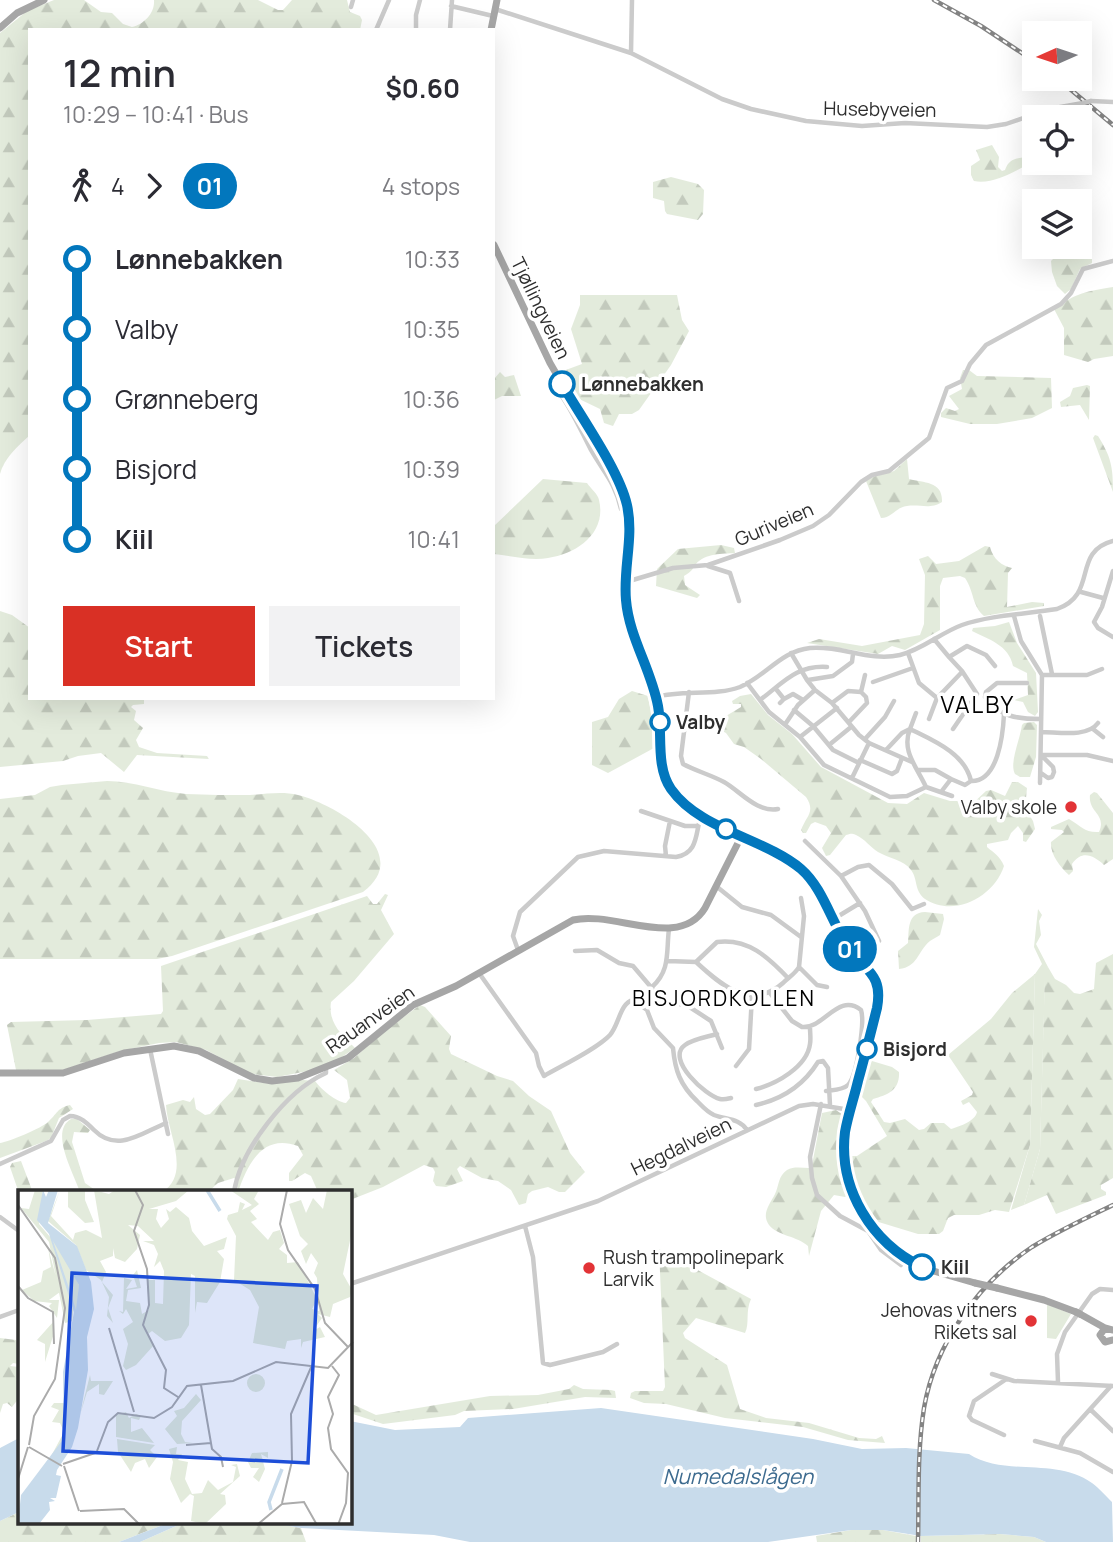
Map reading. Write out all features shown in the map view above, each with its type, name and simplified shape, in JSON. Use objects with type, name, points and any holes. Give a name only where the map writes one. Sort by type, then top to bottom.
[{"type":"main road","points":[[0,28],[17,13],[44,0]]},
{"type":"main road","points":[[491,28],[497,0]]},
{"type":"main road","name":"Tjøllingveien","points":[[495,255],[562,384],[616,477],[628,508],[626,602],[630,622],[656,697],[665,777],[676,795],[702,815],[801,869],[813,882],[850,949],[873,974],[879,990],[875,1017],[850,1110],[845,1140],[846,1165],[854,1196],[870,1226],[889,1246],[912,1262],[939,1273],[1044,1300],[1078,1313],[1109,1330]]},
{"type":"main road","points":[[669,929],[684,927],[697,920],[741,837]]},
{"type":"main road","name":"Rauanveien","points":[[0,1073],[63,1073],[112,1056],[174,1046],[194,1049],[245,1075],[267,1081],[290,1080],[326,1068],[352,1055],[413,1005],[450,990],[563,924],[583,917],[669,929]]},
{"type":"main road","points":[[1109,1330],[1103,1341],[1112,1343]]},
{"type":"street","points":[[351,7],[353,0]]},
{"type":"street","points":[[377,28],[389,0]]},
{"type":"street","points":[[416,28],[420,0]]},
{"type":"street","points":[[631,53],[632,0]]},
{"type":"street","points":[[450,28],[452,3]]},
{"type":"street","name":"Husebyveien","points":[[452,3],[631,53],[722,99],[770,113],[827,124],[862,126],[905,122],[987,127],[1006,124],[1049,109],[1091,101],[1113,102]]},
{"type":"street","name":"Guriveien","points":[[626,582],[668,570],[708,565],[813,526],[829,515],[860,482],[894,468],[929,438],[947,388],[961,381],[983,348],[1061,304],[1068,297],[1083,269],[1113,261]]},
{"type":"street","points":[[656,697],[730,690],[747,684],[791,653],[817,648],[879,658],[908,653],[970,623],[1057,609],[1069,604],[1081,592],[1092,553],[1101,545],[1113,541]]},
{"type":"street","points":[[708,565],[730,573],[739,601]]},
{"type":"street","points":[[1113,571],[1111,584],[1094,622],[1098,628],[1113,637]]},
{"type":"street","points":[[1081,592],[1104,598]]},
{"type":"street","points":[[1014,616],[1021,641],[1042,676],[1040,783]]},
{"type":"street","points":[[1040,616],[1052,674]]},
{"type":"street","points":[[934,639],[962,671],[976,694],[953,729]]},
{"type":"street","points":[[949,657],[967,646],[986,655],[995,666]]},
{"type":"street","points":[[791,653],[799,670],[815,690],[832,703],[867,741],[913,762]]},
{"type":"street","points":[[908,653],[919,683],[937,698]]},
{"type":"street","points":[[807,680],[833,676],[852,662],[853,654]]},
{"type":"street","points":[[760,700],[799,670],[827,667]]},
{"type":"street","points":[[873,682],[913,668]]},
{"type":"street","points":[[1042,676],[1052,674],[1089,678],[1102,669]]},
{"type":"street","points":[[929,719],[937,698],[962,671]]},
{"type":"street","points":[[861,692],[865,675]]},
{"type":"street","points":[[1027,683],[997,683],[984,695],[987,701],[1004,714],[1022,719],[1041,719]]},
{"type":"street","points":[[747,684],[769,712],[800,737],[824,765],[881,794],[895,798],[907,796],[926,786]]},
{"type":"street","points":[[776,689],[782,701],[793,694],[803,700]]},
{"type":"street","points":[[785,723],[803,700],[815,690]]},
{"type":"street","points":[[829,746],[867,703],[861,692],[848,691],[832,703]]},
{"type":"street","points":[[689,692],[681,756],[683,764],[723,782],[748,800],[769,809],[778,809]]},
{"type":"street","points":[[852,778],[867,741],[894,701]]},
{"type":"street","points":[[800,737],[836,708]]},
{"type":"street","points":[[794,710],[813,726],[829,746],[860,762],[892,774],[897,771],[902,758]]},
{"type":"street","points":[[916,713],[906,746],[926,786],[952,796]]},
{"type":"street","points":[[971,780],[979,781],[990,769],[1002,743],[1004,714]]},
{"type":"street","points":[[1041,732],[1083,732],[1093,729],[1098,723]]},
{"type":"street","points":[[910,729],[937,742],[954,755],[971,780]]},
{"type":"street","points":[[886,750],[902,733],[910,729]]},
{"type":"street","points":[[1093,729],[1102,737]]},
{"type":"street","points":[[1041,755],[1087,755],[1113,761]]},
{"type":"street","points":[[1040,771],[1046,778],[1054,774],[1053,767],[1041,755]]},
{"type":"street","points":[[918,770],[935,771],[962,785],[967,785],[971,780]]},
{"type":"street","points":[[941,792],[951,779]]},
{"type":"street","points":[[641,811],[690,827],[698,826]]},
{"type":"street","points":[[519,950],[513,936],[520,912],[578,858],[604,851],[680,856],[688,853],[697,838],[702,815]]},
{"type":"street","points":[[666,856],[665,846],[670,821]]},
{"type":"street","points":[[805,841],[841,876],[860,903],[879,941]]},
{"type":"street","points":[[841,876],[853,869],[869,865],[892,884],[912,909],[924,904]]},
{"type":"street","points":[[716,886],[742,907],[771,915],[802,937]]},
{"type":"street","points":[[668,961],[696,962],[712,977],[743,995],[770,993],[799,967],[804,916],[801,898]]},
{"type":"street","points":[[832,920],[860,903]]},
{"type":"street","points":[[652,987],[659,981],[668,961],[669,929]]},
{"type":"street","points":[[696,962],[717,942],[746,944],[757,949],[788,978]]},
{"type":"street","points":[[575,951],[597,950],[620,963],[633,966],[662,1000],[688,1006],[707,1018],[713,1024],[722,1048]]},
{"type":"street","points":[[799,967],[817,985],[827,987]]},
{"type":"street","points":[[479,973],[536,1053],[538,1066],[544,1076],[607,1038],[627,1002],[633,1000],[647,1010],[654,1028],[673,1048],[678,1078],[690,1094],[711,1114],[741,1122],[747,1130]]},
{"type":"street","points":[[770,993],[795,1024],[810,1027],[840,1006],[856,1006],[862,1013],[863,1031],[851,1079],[847,1086],[828,1090]]},
{"type":"street","points":[[736,1066],[749,1049],[752,996]]},
{"type":"street","points":[[756,1089],[781,1080],[805,1056],[810,1045],[810,1027]]},
{"type":"street","points":[[717,1034],[683,1046],[680,1059],[692,1080],[716,1098],[731,1098]]},
{"type":"street","points":[[150,1048],[168,1134]]},
{"type":"street","points":[[756,1105],[774,1101],[792,1091],[820,1061],[827,1065],[830,1105]]},
{"type":"street","points":[[235,1190],[240,1170],[278,1110],[313,1079],[326,1073],[326,1068]]},
{"type":"street","points":[[821,1104],[810,1157],[817,1195],[840,1216],[868,1231],[881,1250],[901,1265]]},
{"type":"street","name":"Hegdalveien","points":[[352,1283],[604,1199],[799,1106],[821,1104],[850,1110]]},
{"type":"street","points":[[0,1164],[51,1141],[63,1120],[70,1116],[80,1118],[105,1140],[114,1143],[166,1123]]},
{"type":"street","points":[[0,1217],[18,1230]]},
{"type":"street","points":[[525,1226],[533,1257],[543,1363],[550,1365],[603,1352],[617,1344]]},
{"type":"street","points":[[1058,1382],[1057,1354],[1065,1332],[1092,1293],[1100,1289],[1113,1290]]},
{"type":"street","points":[[0,1317],[18,1310]]},
{"type":"street","points":[[992,1374],[1005,1380],[1112,1386]]},
{"type":"street","points":[[1004,1435],[969,1416],[974,1401],[1005,1380]]},
{"type":"street","points":[[1060,1447],[1064,1438],[1112,1386]]},
{"type":"street","points":[[1091,1410],[1113,1432]]},
{"type":"street","points":[[1035,1441],[1091,1458],[1113,1472]]},
{"type":"green space","points":[[54,0],[84,0],[101,12],[112,13],[123,24],[132,27],[148,17],[154,0],[258,0],[283,10],[292,0],[347,0],[350,12],[360,16],[362,20],[360,28],[28,28],[28,437],[8,458],[0,474],[0,33],[27,11]]},
{"type":"green space","points":[[992,145],[999,157],[998,167],[1002,171],[1009,162],[1022,158],[1022,167],[997,179],[974,181],[971,166],[980,160],[976,150]]},
{"type":"green space","points":[[671,177],[698,184],[704,190],[703,214],[698,220],[667,214],[664,201],[653,198],[653,182]]},
{"type":"green space","points":[[1092,259],[1092,263],[1080,269],[1071,289],[1065,294],[1057,286],[1051,261]]},
{"type":"green space","points":[[1113,287],[1113,356],[1088,362],[1064,355],[1064,328],[1054,309],[1082,293]]},
{"type":"green space","points":[[580,295],[677,295],[682,320],[689,331],[671,365],[639,410],[632,414],[619,414],[613,426],[604,423],[600,409],[575,397],[562,375],[563,371],[582,364],[571,329],[580,305]]},
{"type":"green space","points":[[963,370],[969,370],[977,376],[1051,378],[1052,408],[1032,418],[997,424],[970,424],[941,417],[946,408],[955,411],[959,409],[949,396],[962,389],[960,378]]},
{"type":"green space","points":[[500,372],[505,377],[514,375],[521,396],[502,396],[495,400],[495,378]]},
{"type":"green space","points":[[1090,386],[1089,420],[1080,405],[1061,407],[1060,402],[1070,396],[1073,388]]},
{"type":"green space","points":[[1095,435],[1102,443],[1110,462],[1113,492],[1093,438]]},
{"type":"green space","points":[[907,459],[909,479],[936,487],[942,502],[929,506],[903,507],[881,518],[866,481],[894,471]]},
{"type":"green space","points":[[543,479],[587,483],[599,500],[600,512],[594,532],[579,547],[559,556],[535,559],[495,554],[495,525]]},
{"type":"green space","points":[[721,545],[734,548],[735,553],[704,558],[684,576],[685,585],[700,595],[697,598],[656,586],[657,569],[678,549]]},
{"type":"green space","points":[[985,546],[990,547],[998,561],[1012,568],[1008,573],[1007,607],[1032,602],[1044,603],[1044,606],[984,616],[977,608],[965,578],[943,578],[940,586],[940,630],[905,650],[892,646],[878,654],[807,643],[819,639],[862,646],[920,635],[924,624],[925,575],[919,559],[928,556],[936,564],[959,561]]},
{"type":"green space","points":[[0,611],[12,615],[28,627],[28,700],[144,700],[144,704],[131,707],[136,711],[134,720],[143,728],[136,740],[139,747],[157,753],[207,756],[209,759],[137,755],[124,772],[101,753],[63,761],[0,767]]},
{"type":"green space","points":[[1009,622],[1017,643],[1036,673],[1038,712],[1035,716],[1028,712],[1023,702],[1014,700],[1028,695],[1027,673],[1013,666],[1002,648],[972,631],[973,628]]},
{"type":"green space","points":[[632,691],[648,696],[654,748],[608,773],[592,765],[592,722],[608,717],[619,699]]},
{"type":"green space","points":[[751,694],[768,715],[792,734],[821,767],[888,803],[907,804],[924,793],[958,801],[968,808],[986,791],[991,790],[1005,796],[1012,782],[1018,782],[1027,788],[1025,808],[1035,829],[1026,842],[1023,841],[1023,833],[1018,826],[1008,840],[987,844],[1004,866],[992,887],[972,901],[960,905],[936,904],[925,899],[908,867],[878,852],[856,835],[846,835],[830,855],[826,856],[822,848],[831,833],[826,826],[815,822],[806,833],[801,830],[810,810],[806,797],[761,759],[744,747],[734,744],[726,733],[711,725],[741,707],[741,704],[733,704],[732,701]]},
{"type":"green space","points":[[1034,722],[1037,725],[1036,757],[1030,777],[1020,777],[1013,769],[1024,723]]},
{"type":"green space","points":[[107,781],[186,794],[286,793],[314,800],[349,819],[364,832],[375,846],[380,861],[377,877],[363,892],[172,956],[157,959],[0,959],[0,799],[35,795],[50,787]]},
{"type":"green space","points":[[1094,792],[1113,813],[1113,859],[1104,865],[1092,857],[1080,857],[1072,864],[1073,871],[1069,875],[1056,860],[1051,847],[1051,842],[1064,832],[1051,827],[1069,819],[1087,830],[1099,832],[1101,821],[1090,801],[1090,795]]},
{"type":"green space","points":[[385,894],[388,895],[381,910],[394,934],[354,981],[331,1002],[334,1022],[340,1033],[355,1048],[339,1059],[308,1071],[277,1077],[251,1074],[206,1050],[176,1042],[120,1051],[63,1070],[16,1070],[7,1025],[11,1022],[161,1014],[161,966],[367,896],[373,904],[377,904]]},
{"type":"green space","points":[[1038,909],[1042,915],[1039,921],[1041,935],[1036,944],[1048,967],[1045,980],[1040,1149],[1024,1205],[1011,1210],[1030,1145],[1035,974],[1042,964],[1034,947]]},
{"type":"green space","points":[[925,912],[943,914],[940,935],[926,945],[910,965],[899,969],[898,951],[908,943],[912,919]]},
{"type":"green space","points":[[1113,954],[1113,1178],[1101,1185],[1106,1195],[1056,1214],[1047,1195],[1024,1205],[1040,1149],[1045,971],[1048,967],[1055,979],[1074,993],[1080,994],[1094,989],[1096,963]]},
{"type":"green space","points":[[1035,974],[1030,1145],[1009,1212],[995,1210],[979,1215],[954,1215],[948,1218],[939,1234],[918,1234],[872,1220],[859,1198],[850,1172],[852,1156],[857,1156],[887,1136],[860,1095],[868,1064],[872,1061],[899,1072],[895,1087],[871,1102],[884,1122],[905,1119],[919,1130],[931,1123],[944,1123],[951,1129],[967,1123],[977,1112],[969,1102],[963,1105],[961,1101],[973,1092],[948,1055],[991,1019],[1012,993]]},
{"type":"green space","points":[[420,1005],[425,1007],[451,1036],[451,1054],[513,1081],[551,1111],[570,1153],[585,1172],[565,1192],[548,1187],[532,1191],[528,1194],[526,1203],[519,1205],[511,1190],[498,1181],[482,1178],[460,1166],[457,1169],[463,1181],[446,1187],[436,1186],[433,1181],[433,1168],[424,1165],[383,1187],[352,1199],[352,1190],[317,1190],[311,1176],[305,1173],[289,1181],[289,1173],[303,1155],[298,1146],[286,1143],[266,1147],[259,1153],[252,1161],[239,1190],[234,1178],[218,1183],[210,1190],[164,1190],[171,1184],[177,1164],[166,1105],[183,1100],[190,1102],[194,1097],[196,1109],[205,1115],[210,1114],[233,1090],[238,1079],[271,1084],[315,1081],[329,1095],[346,1103],[350,1098],[347,1080],[334,1070],[354,1058]]},
{"type":"green space","points":[[70,1105],[73,1109],[59,1118],[51,1138],[0,1158],[0,1143],[39,1128]]},
{"type":"green space","points":[[836,1110],[843,1115],[840,1164],[848,1195],[834,1195],[821,1211],[809,1256],[808,1246],[777,1232],[769,1225],[766,1213],[784,1172],[792,1168],[809,1168],[812,1165],[822,1113]]},
{"type":"green space","points":[[71,1119],[77,1119],[90,1130],[88,1133],[74,1132],[72,1142],[85,1183],[95,1190],[79,1190],[65,1153],[62,1133]]},
{"type":"green space","points":[[21,1161],[32,1190],[18,1190],[10,1167],[12,1163]]},
{"type":"green space","points":[[659,1249],[751,1299],[745,1333],[696,1318],[683,1333],[685,1338],[727,1365],[740,1409],[766,1418],[809,1423],[859,1438],[876,1439],[882,1436],[885,1443],[848,1440],[803,1427],[725,1418],[630,1398],[635,1391],[663,1391],[665,1387]]},
{"type":"green space","points":[[1047,1304],[1071,1314],[1056,1339],[1047,1338]]},
{"type":"green space","points":[[0,1338],[16,1340],[18,1343],[18,1364],[13,1363],[10,1366],[18,1367],[18,1399],[12,1407],[7,1403],[3,1404],[0,1413]]},
{"type":"green space","points":[[574,1385],[583,1389],[611,1390],[615,1391],[616,1398],[585,1397],[513,1409],[464,1411],[455,1415],[383,1424],[352,1414],[352,1404],[376,1415],[490,1396],[538,1395],[569,1389]]},
{"type":"green space","points":[[18,1512],[18,1524],[165,1524],[119,1542],[0,1542],[0,1521]]},
{"type":"green space","points":[[181,1524],[278,1524],[301,1528],[306,1542],[140,1542]]},
{"type":"green space","points":[[851,1530],[883,1530],[916,1536],[916,1542],[817,1542],[816,1536]]},
{"type":"green space","points":[[1000,1534],[1034,1537],[1046,1542],[921,1542],[921,1536]]},
{"type":"water","name":"Numedalslågen","points":[[601,1408],[813,1439],[862,1449],[906,1448],[969,1454],[998,1465],[1063,1471],[1092,1483],[1112,1502],[1113,1542],[1046,1542],[1034,1537],[1000,1534],[921,1536],[883,1530],[851,1530],[768,1542],[470,1542],[434,1535],[301,1528],[278,1524],[352,1524],[352,1421],[395,1430],[460,1427],[468,1418]]},
{"type":"water","points":[[18,1439],[18,1512],[0,1521],[0,1448]]},
{"type":"water","points":[[165,1524],[181,1524],[140,1542],[119,1542]]},
{"type":"railway","points":[[934,0],[1022,53]]},
{"type":"railway","points":[[1072,91],[1113,125]]},
{"type":"railway","points":[[918,1542],[919,1458],[924,1408],[938,1361],[949,1338],[977,1297],[1012,1262],[1032,1247],[1113,1205]]},
{"type":"bus line","name":"01","points":[[562,384],[616,477],[627,504],[630,539],[626,602],[630,622],[658,705],[662,765],[668,783],[676,795],[702,815],[785,858],[805,872],[850,949],[877,982],[877,1008],[845,1131],[848,1179],[870,1226],[896,1252],[922,1267]]},
{"type":"place","name":"Lønnebakken","points":[[562,384]]},
{"type":"place","name":"Valby","points":[[660,722]]},
{"type":"place","name":"Valby skole","points":[[1071,807]]},
{"type":"place","name":"Bisjord","points":[[867,1049]]},
{"type":"place","name":"Kiil","points":[[922,1267]]},
{"type":"place","name":"Rush trampolinepark Larvik","points":[[589,1268]]},
{"type":"place","name":"Jehovas vitners Rikets sal","points":[[1031,1321]]},
{"type":"district","name":"VALBY","points":[[978,705]]},
{"type":"district","name":"BISJORDKOLLEN","points":[[724,999]]}]
